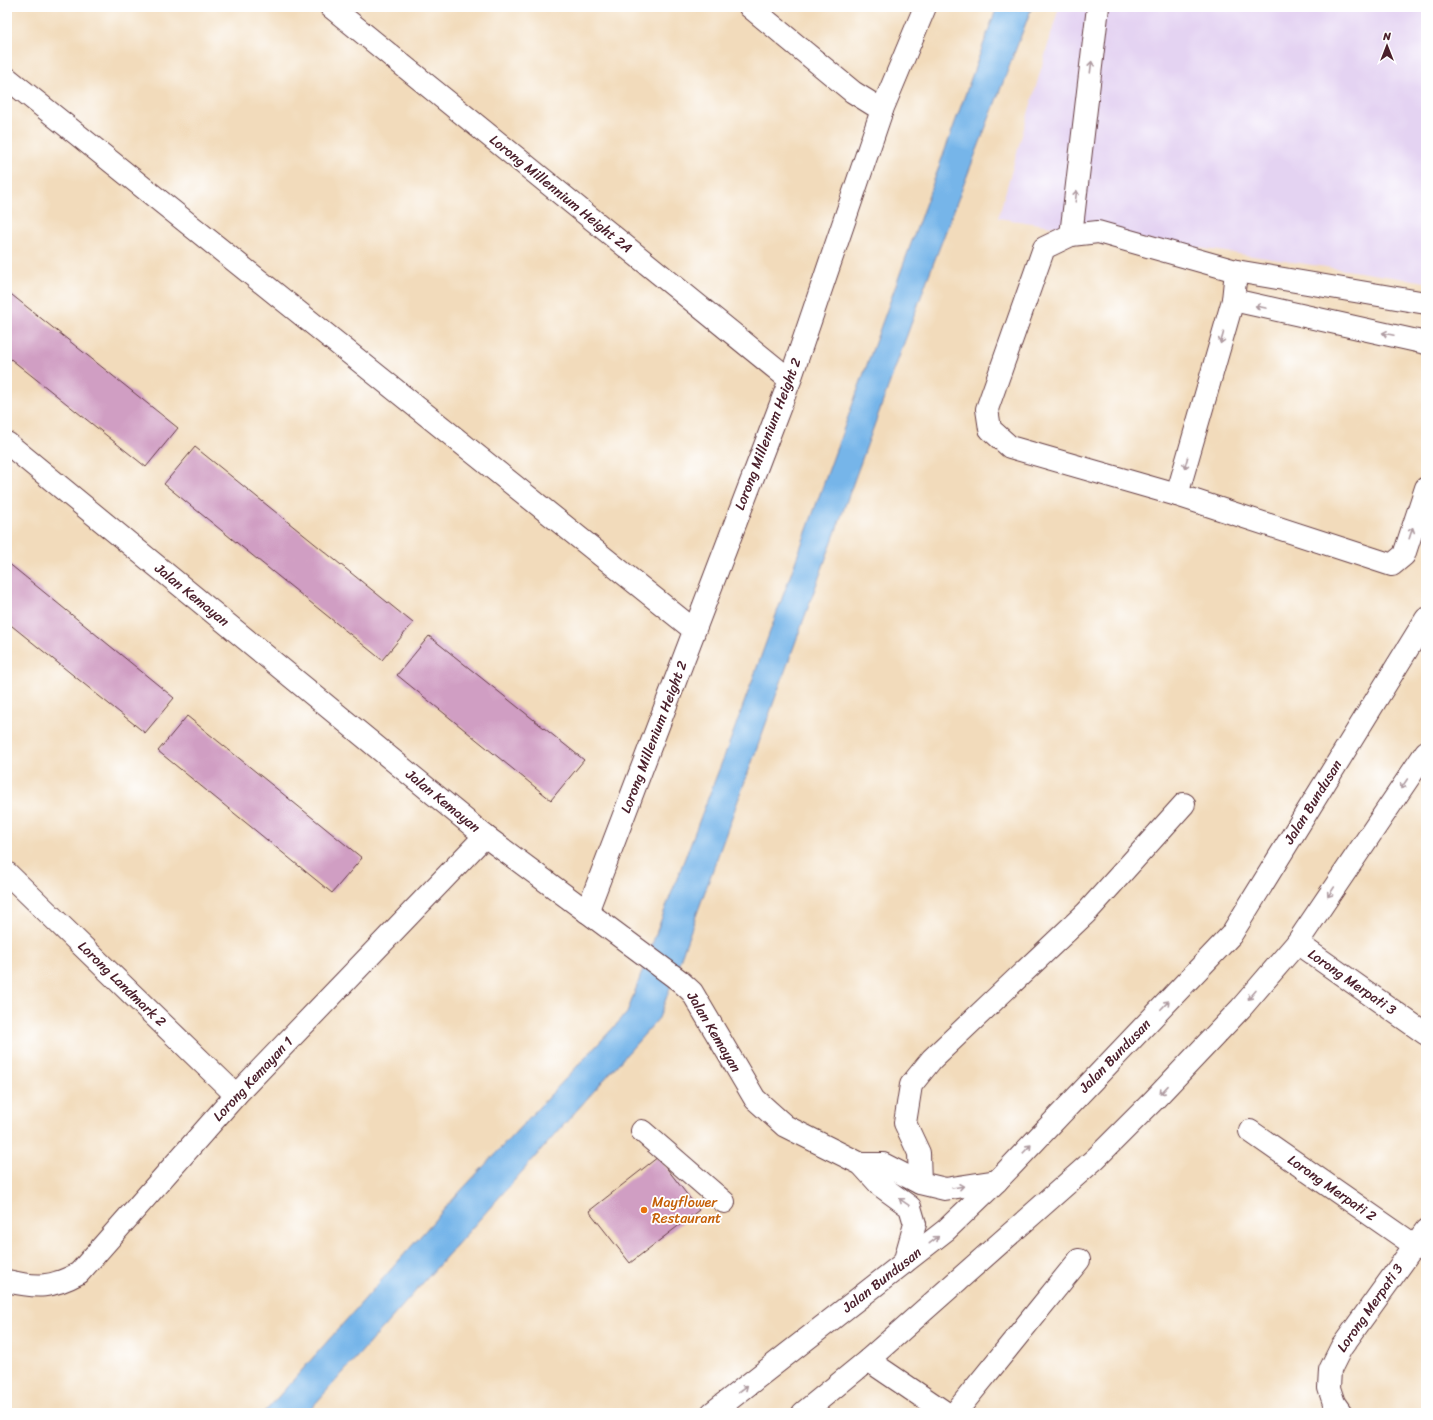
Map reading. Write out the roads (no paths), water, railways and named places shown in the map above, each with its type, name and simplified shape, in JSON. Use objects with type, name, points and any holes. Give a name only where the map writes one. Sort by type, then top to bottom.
[{"type":"street","name":"Lorong Millennium Height 2A","points":[[331,7],[790,380]]},
{"type":"street","points":[[750,7],[854,92],[882,110]]},
{"type":"street","name":"Lorong Millenium Height 2","points":[[587,912],[790,380],[882,110],[925,7]]},
{"type":"street","points":[[1071,235],[1098,7]]},
{"type":"street","points":[[7,78],[694,630]]},
{"type":"street","points":[[1426,303],[1236,271],[1098,232],[1071,235],[1044,248],[987,409],[990,429],[1010,447],[1177,495],[1392,566],[1404,554],[1426,488]]},
{"type":"street","points":[[1177,495],[1233,300],[1236,271]]},
{"type":"street","points":[[1233,300],[1426,343]]},
{"type":"street","name":"Jalan Kemayan","points":[[7,443],[485,836],[680,981],[692,992],[756,1099],[785,1126],[861,1164]]},
{"type":"street","name":"Jalan Bundusan","points":[[712,1413],[946,1230],[997,1181],[1231,935],[1426,619]]},
{"type":"street","points":[[803,1413],[868,1360],[1096,1158],[1170,1084],[1297,943],[1426,752]]},
{"type":"street","points":[[920,1183],[919,1153],[906,1123],[911,1085],[932,1058],[1086,913],[1184,804]]},
{"type":"street","name":"Lorong Kemayan 1","points":[[7,1281],[43,1286],[62,1283],[79,1272],[236,1095],[485,836]]},
{"type":"street","name":"Lorong Landmark 2","points":[[7,873],[236,1095]]},
{"type":"street","name":"Lorong Merpati 3","points":[[1297,943],[1426,1034]]},
{"type":"street","points":[[642,1131],[724,1202]]},
{"type":"street","name":"Lorong Merpati 2","points":[[1250,1131],[1420,1238]]},
{"type":"street","points":[[861,1164],[883,1164],[920,1183],[945,1189],[997,1181]]},
{"type":"street","points":[[861,1164],[881,1186],[910,1207],[915,1224],[904,1263]]},
{"type":"street","name":"Lorong Merpati 3","points":[[1341,1413],[1334,1403],[1328,1388],[1330,1370],[1341,1348],[1420,1238]]},
{"type":"street","points":[[955,1413],[1079,1260]]},
{"type":"street","points":[[868,1360],[946,1413]]},
{"type":"water","points":[[997,7],[1032,7],[927,280],[659,1018],[307,1413],[264,1413],[455,1197],[627,1013],[732,736]]},
{"type":"place","name":"Mayflower Restaurant","points":[[644,1210]]}]
